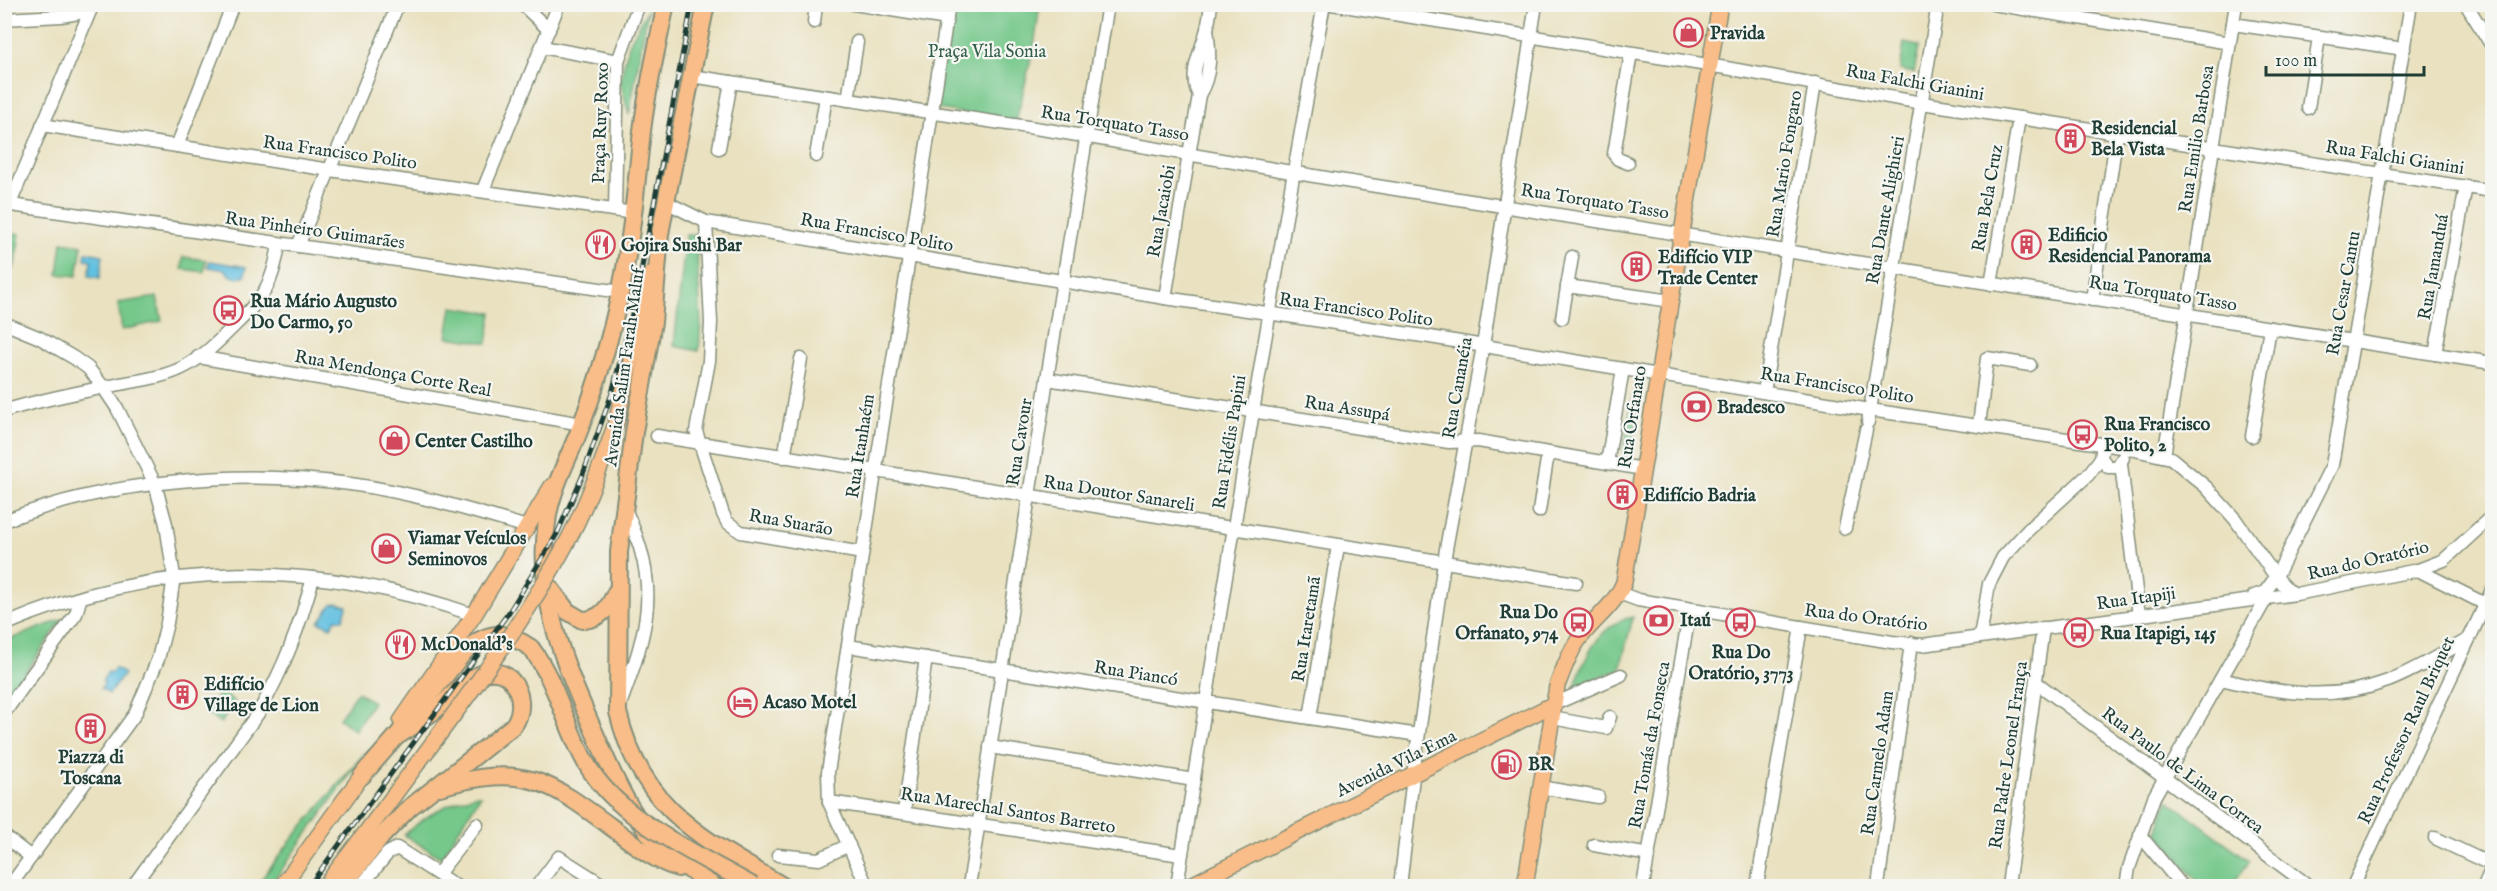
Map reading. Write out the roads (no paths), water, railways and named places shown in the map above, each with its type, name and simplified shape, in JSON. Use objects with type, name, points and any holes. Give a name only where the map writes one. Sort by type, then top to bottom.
[{"type":"highway","points":[[666,4],[648,94],[634,213],[621,292],[582,424],[560,473],[549,513],[543,553],[555,634],[570,678],[614,777],[650,835],[693,874]]},
{"type":"highway","name":"Avenida Salim Farah Maluf","points":[[706,4],[660,234],[653,322],[624,506],[618,588],[618,712],[623,732],[640,772],[671,813],[690,829],[783,886]]},
{"type":"highway","points":[[546,582],[567,611],[582,620],[599,616],[610,604],[618,588]]},
{"type":"highway","points":[[362,776],[396,737],[448,670],[475,642],[497,634],[509,635],[531,648],[550,680],[585,761],[607,792],[621,806],[656,830],[753,886]]},
{"type":"highway","points":[[343,886],[395,822],[513,726],[520,712],[519,694],[514,683],[496,671],[481,674],[396,737]]},
{"type":"highway","points":[[432,790],[489,776],[507,776],[541,782],[574,800],[653,858],[693,874],[714,886]]},
{"type":"main road","name":"Rua Orfanato","points":[[1524,886],[1557,686],[1577,641],[1618,593],[1624,582],[1720,4]]},
{"type":"main road","points":[[325,886],[386,806],[534,599],[566,544],[599,473],[616,423],[660,234]]},
{"type":"main road","points":[[282,886],[474,615],[560,473]]},
{"type":"main road","name":"Avenida Vila Ema","points":[[1189,886],[1553,711]]},
{"type":"street","points":[[177,146],[233,4]]},
{"type":"street","points":[[298,246],[398,4]]},
{"type":"street","points":[[522,4],[549,30]]},
{"type":"street","points":[[483,190],[559,4]]},
{"type":"street","name":"Praça Ruy Roxo","points":[[615,210],[618,61],[639,4]]},
{"type":"street","points":[[814,22],[816,4]]},
{"type":"street","points":[[854,4],[947,19]]},
{"type":"street","name":"Rua Itanhaém","points":[[867,886],[829,802],[828,772],[950,4]]},
{"type":"street","name":"Rua Cavour","points":[[969,886],[1047,379],[1108,4]]},
{"type":"street","name":"Rua Jacaiobi","points":[[1165,298],[1199,95],[1206,84],[1210,57],[1207,29],[1211,4]]},
{"type":"street","name":"Rua Fidélis Papini","points":[[1177,886],[1204,702],[1293,172],[1324,4]]},
{"type":"street","name":"Rua Falchi Gianini","points":[[1332,4],[1631,52],[1922,103],[2382,172],[2493,191]]},
{"type":"street","name":"Rua Cananéia","points":[[1400,886],[1412,777],[1444,562],[1483,346],[1536,4]]},
{"type":"street","name":"Rua Dante Alighieri","points":[[1845,528],[1868,421],[1938,4]]},
{"type":"street","points":[[1993,4],[2230,43]]},
{"type":"street","name":"Rua Emilio Barbosa","points":[[2164,456],[2236,4]]},
{"type":"street","name":"Rua Cesar Cantu","points":[[2276,577],[2331,470],[2411,4]]},
{"type":"street","points":[[2466,4],[2493,46]]},
{"type":"street","points":[[4,19],[61,16],[91,8]]},
{"type":"street","points":[[7,204],[91,8]]},
{"type":"street","points":[[2233,24],[2404,49]]},
{"type":"street","points":[[2308,108],[2319,37]]},
{"type":"street","points":[[848,100],[857,42]]},
{"type":"street","points":[[542,47],[618,61]]},
{"type":"street","points":[[1628,163],[1618,159],[1614,154],[1631,52]]},
{"type":"street","name":"Rua Torquato Tasso","points":[[692,76],[1086,136],[1293,172],[2493,363]]},
{"type":"street","points":[[719,148],[730,82]]},
{"type":"street","name":"Rua Mario Fongaro","points":[[1764,392],[1815,83]]},
{"type":"street","points":[[816,156],[826,97]]},
{"type":"street","name":"Rua Bela Cruz","points":[[1990,284],[2019,118]]},
{"type":"street","name":"Rua Francisco Polito","points":[[42,125],[330,170],[634,213]]},
{"type":"street","points":[[2092,300],[2117,134]]},
{"type":"street","name":"Rua Jamanduá","points":[[2435,354],[2466,186]]},
{"type":"street","name":"Rua Francisco Polito","points":[[666,202],[706,222],[1063,282],[1483,346],[1764,392],[1868,421],[1979,426],[2114,446]]},
{"type":"street","name":"Rua Pinheiro Guimarães","points":[[7,204],[621,292]]},
{"type":"street","points":[[699,444],[696,431],[709,361],[711,322],[706,222]]},
{"type":"street","points":[[4,411],[170,373],[198,357],[222,338],[262,296],[271,283],[279,244]]},
{"type":"street","points":[[1562,318],[1572,257]]},
{"type":"street","points":[[1567,286],[1671,301]]},
{"type":"street","points":[[4,323],[40,338],[74,358],[88,368],[103,387],[144,457],[155,483],[166,524],[174,577],[167,623],[158,659],[135,714],[10,886]]},
{"type":"street","points":[[2252,436],[2270,328]]},
{"type":"street","name":"Rua Mendonça Corte Real","points":[[198,357],[582,424]]},
{"type":"street","points":[[1979,426],[1987,358],[2030,365]]},
{"type":"street","points":[[784,457],[801,359]]},
{"type":"street","points":[[1607,463],[1623,369]]},
{"type":"street","name":"Rua Assupá","points":[[1047,379],[1449,442],[1466,441],[1643,469]]},
{"type":"street","name":"Rua Doutor Sanareli","points":[[657,436],[1576,583]]},
{"type":"street","name":"Rua Suarão","points":[[699,444],[723,514],[733,528],[752,534],[862,553]]},
{"type":"street","points":[[1980,637],[1989,584],[2002,557],[2088,475],[2110,464],[2123,454],[2114,446],[2102,452],[2110,464],[2123,484],[2139,616]]},
{"type":"street","name":"Rua do Oratório","points":[[2114,446],[2171,458],[2206,487],[2235,519],[2276,577],[2288,590],[2296,594],[2418,570],[2444,560],[2493,516]]},
{"type":"street","points":[[1539,511],[1548,453]]},
{"type":"street","points":[[4,521],[101,493],[155,483],[212,479],[315,480],[387,490],[527,527]]},
{"type":"street","points":[[618,712],[640,650],[648,610],[648,577],[645,558],[624,506]]},
{"type":"street","name":"Rua Itaretamã","points":[[1310,718],[1338,546]]},
{"type":"street","points":[[2418,570],[2489,606]]},
{"type":"street","points":[[4,625],[129,586],[174,577],[279,573],[363,583],[474,615]]},
{"type":"street","points":[[2217,605],[2265,592],[2276,577]]},
{"type":"street","points":[[134,886],[259,712],[296,636],[313,578]]},
{"type":"street","name":"Rua Professor Raul Briquet","points":[[2353,886],[2469,639],[2489,606],[2493,590]]},
{"type":"street","name":"Rua do Oratório","points":[[1618,593],[1638,600],[1911,644],[1922,645],[1980,637]]},
{"type":"street","name":"Rua Itapiji","points":[[1980,637],[2296,594]]},
{"type":"street","points":[[2126,886],[2129,868],[2154,797],[2266,599]]},
{"type":"street","points":[[4,713],[76,614],[80,600]]},
{"type":"street","name":"Rua Tomás da Fonseca","points":[[1643,886],[1690,609]]},
{"type":"street","points":[[1757,886],[1801,627]]},
{"type":"street","name":"Rua Padre Leonel França","points":[[2008,886],[2043,628]]},
{"type":"street","points":[[2221,679],[2271,692],[2300,695],[2322,694],[2388,681],[2469,639]]},
{"type":"street","name":"Rua Carmelo Adam","points":[[1878,886],[1911,644]]},
{"type":"street","name":"Rua Piancó","points":[[848,646],[1418,735]]},
{"type":"street","points":[[904,812],[926,658]]},
{"type":"street","name":"Avenida Vila Ema","points":[[1553,711],[1621,675]]},
{"type":"street","name":"Rua Paulo de Lima Correa","points":[[2037,683],[2309,886]]},
{"type":"street","points":[[1553,711],[1606,728],[1610,717]]},
{"type":"street","points":[[990,747],[1194,780]]},
{"type":"street","points":[[2177,789],[2175,777],[2180,752]]},
{"type":"street","points":[[1540,787],[1598,797]]},
{"type":"street","name":"Rua Marechal Santos Barreto","points":[[829,802],[1182,855]]},
{"type":"street","points":[[438,874],[477,824]]},
{"type":"street","points":[[2140,835],[2182,886]]},
{"type":"street","points":[[4,836],[32,857]]},
{"type":"street","points":[[2436,838],[2493,867],[2484,886]]},
{"type":"street","points":[[778,855],[819,859],[849,845]]},
{"type":"street","points":[[1594,845],[1648,855]]},
{"type":"street","points":[[361,886],[391,850],[402,850],[456,886]]},
{"type":"street","points":[[537,886],[558,857],[605,886]]},
{"type":"water","points":[[86,252],[103,255],[100,278],[89,276],[91,260],[85,259]]},
{"type":"water","points":[[209,261],[246,267],[245,276],[237,278],[229,275],[226,270],[208,267]]},
{"type":"water","points":[[332,604],[347,606],[343,620],[336,619],[331,627],[319,622]]},
{"type":"water","points":[[115,668],[124,674],[109,694],[101,688],[105,683],[102,681],[108,672],[111,673]]},
{"type":"railway","points":[[309,886],[509,612],[557,534],[582,477],[612,393],[636,298],[692,4]]},
{"type":"place","name":"Pravida","points":[[1689,33]]},
{"type":"place","name":"Residencial Bela Vista","points":[[2070,138]]},
{"type":"place","name":"Gojira Sushi Bar","points":[[600,245]]},
{"type":"place","name":"Edificio Residencial Panorama","points":[[2027,245]]},
{"type":"place","name":"Edifício VIP Trade Center","points":[[1637,267]]},
{"type":"place","name":"Rua Mário Augusto Do Carmo, 50","points":[[229,311]]},
{"type":"place","name":"Bradesco","points":[[1696,407]]},
{"type":"place","name":"Rua Francisco Polito, 2","points":[[2083,434]]},
{"type":"place","name":"Center Castilho","points":[[394,441]]},
{"type":"place","name":"Edifício Badria","points":[[1622,495]]},
{"type":"place","name":"Viamar Veículos Seminovos","points":[[387,548]]},
{"type":"place","name":"Itaú","points":[[1659,620]]},
{"type":"place","name":"Rua Do Orfanato, 974","points":[[1579,622]]},
{"type":"place","name":"Rua Do Oratório, 3773","points":[[1741,623]]},
{"type":"place","name":"Rua Itapigi, 145","points":[[2079,633]]},
{"type":"place","name":"McDonald's","points":[[400,644]]},
{"type":"place","name":"Edifício Village de Lion","points":[[183,694]]},
{"type":"place","name":"Acaso Motel","points":[[742,702]]},
{"type":"place","name":"Piazza di Toscana","points":[[91,728]]},
{"type":"place","name":"BR","points":[[1507,764]]},
{"type":"park label","name":"Praça Vila Sonia","points":[[987,51]]}]
